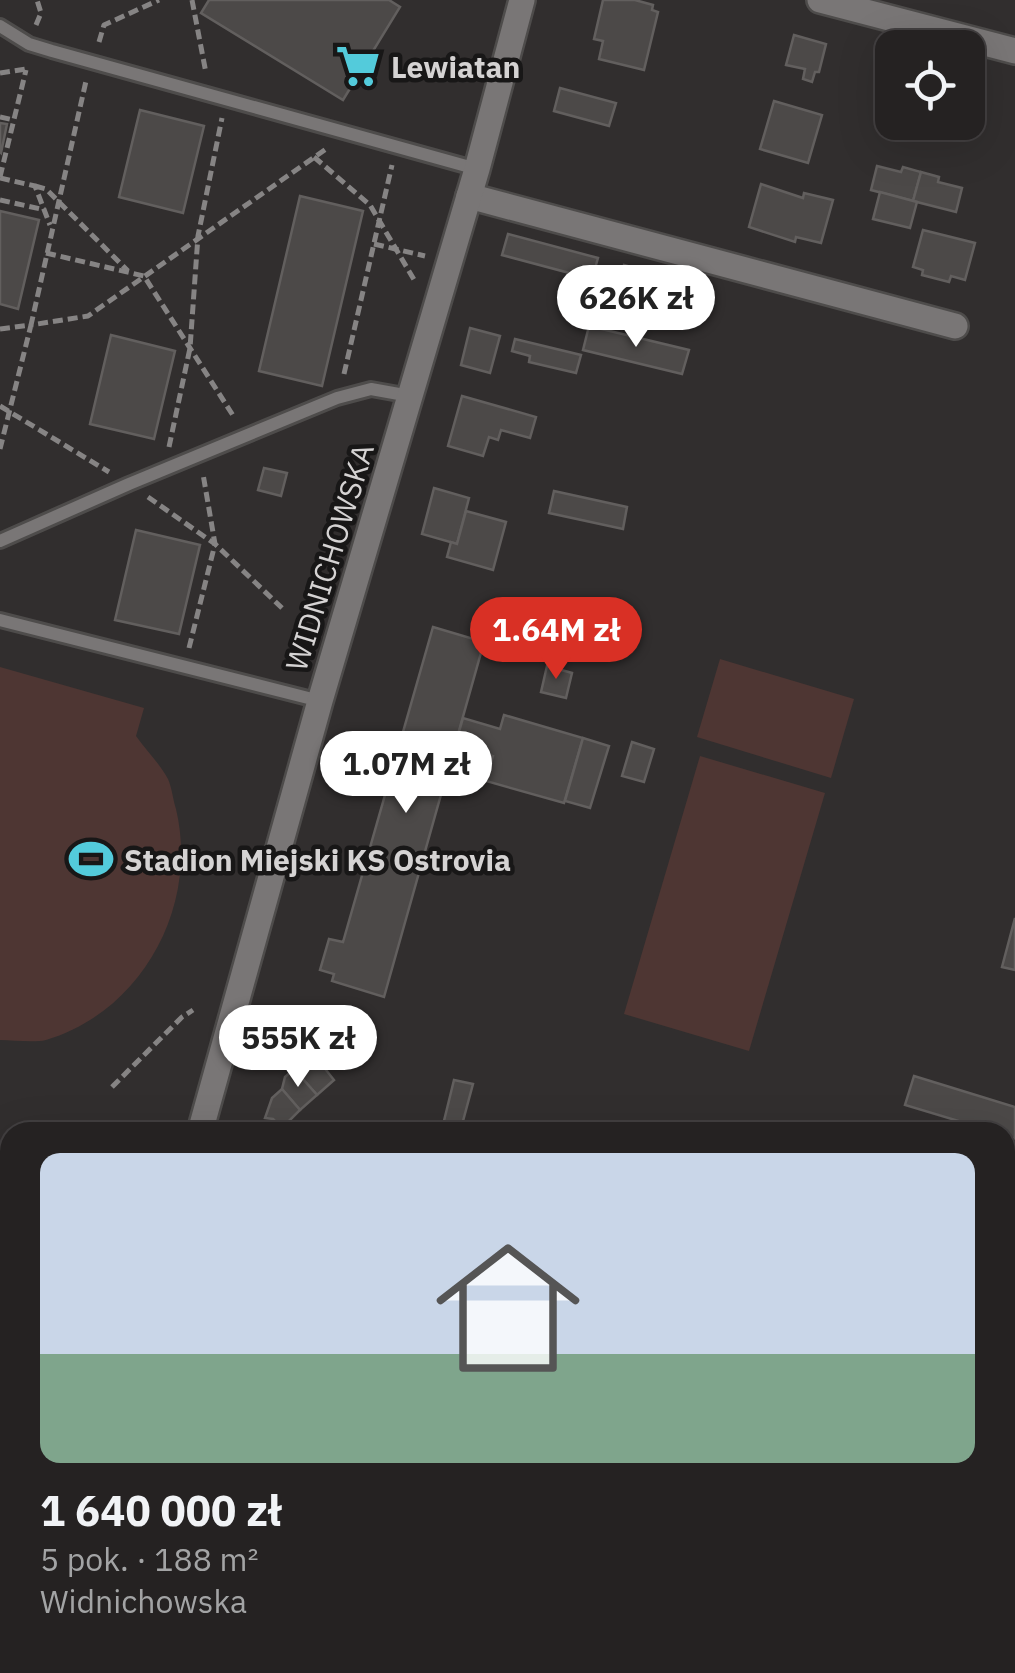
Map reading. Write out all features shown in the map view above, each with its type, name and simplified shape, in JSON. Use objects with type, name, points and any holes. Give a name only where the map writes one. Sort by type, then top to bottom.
[{"type":"street","name":"WIDNICHOWSKA","points":[[203,1122],[522,0]]},
{"type":"street","points":[[820,0],[1015,51]]},
{"type":"street","points":[[469,196],[955,326]]},
{"type":"lane","points":[[0,26],[29,44],[477,168]]},
{"type":"lane","points":[[0,541],[338,398],[371,389],[410,396]]},
{"type":"lane","points":[[0,620],[320,701]]},
{"type":"path","points":[[0,449],[32,325],[56,202],[104,25],[159,0]]},
{"type":"path","points":[[192,0],[210,95]]},
{"type":"path","points":[[26,70],[0,178],[46,189],[129,272]]},
{"type":"path","points":[[164,470],[190,348],[198,236],[226,99]]},
{"type":"path","points":[[0,117],[14,120]]},
{"type":"path","points":[[0,330],[88,316],[348,133]]},
{"type":"path","points":[[314,157],[370,206],[420,290]]},
{"type":"path","points":[[338,398],[393,162]]},
{"type":"path","points":[[35,186],[52,227]]},
{"type":"path","points":[[0,200],[45,210]]},
{"type":"path","points":[[374,244],[430,257]]},
{"type":"path","points":[[46,253],[144,276],[246,437]]},
{"type":"path","points":[[184,666],[215,544],[200,456]]},
{"type":"path","points":[[112,1087],[193,1010]]},
{"type":"shaded area","points":[[720,659],[854,699],[831,778],[697,737]]},
{"type":"shaded area","name":"Stadion Miejski KS Ostrovia","points":[[0,667],[144,708],[136,736],[168,779],[181,845],[179,882],[171,917],[156,950],[136,979],[110,1005],[80,1026],[41,1041],[0,1040]]},
{"type":"shaded area","points":[[700,756],[825,793],[749,1051],[624,1014]]},
{"type":"building","points":[[209,0],[389,0],[400,7],[343,100],[201,13]]},
{"type":"building","points":[[603,0],[635,0],[653,5],[652,10],[658,12],[644,70],[599,59],[603,41],[594,39]]},
{"type":"building","points":[[794,35],[826,44],[819,72],[815,72],[812,82],[803,79],[805,69],[786,65]]},
{"type":"building","points":[[560,88],[616,103],[609,126],[554,111]]},
{"type":"building","points":[[774,101],[822,115],[808,163],[760,149]]},
{"type":"building","points":[[140,110],[204,126],[183,213],[119,197]]},
{"type":"building","points":[[0,123],[7,124],[1,153],[0,152]]},
{"type":"building","points":[[877,166],[921,172],[913,201],[871,190]]},
{"type":"building","points":[[921,172],[939,177],[938,182],[962,188],[956,212],[913,201]]},
{"type":"building","points":[[761,184],[803,198],[804,193],[833,200],[821,243],[796,237],[795,242],[749,227]]},
{"type":"building","points":[[880,192],[917,202],[910,228],[873,219]]},
{"type":"building","points":[[300,196],[363,211],[322,386],[259,371]]},
{"type":"building","points":[[0,211],[39,220],[18,309],[0,304]]},
{"type":"building","points":[[923,230],[975,243],[965,280],[951,276],[949,282],[922,275],[923,270],[913,267]]},
{"type":"building","points":[[508,234],[598,258],[588,293],[569,289],[573,274],[502,255]]},
{"type":"building","points":[[624,265],[701,287],[694,310],[618,289]]},
{"type":"building","points":[[589,326],[689,350],[682,374],[583,350]]},
{"type":"building","points":[[470,328],[500,336],[490,373],[461,365]]},
{"type":"building","points":[[111,335],[175,351],[154,439],[90,424]]},
{"type":"building","points":[[515,339],[581,355],[576,373],[529,362],[530,356],[512,351]]},
{"type":"building","points":[[462,396],[536,417],[530,438],[501,430],[498,440],[489,437],[483,456],[448,446]]},
{"type":"building","points":[[264,468],[287,473],[281,496],[258,490]]},
{"type":"building","points":[[434,488],[469,498],[457,544],[422,534]]},
{"type":"building","points":[[554,491],[627,507],[623,529],[549,513]]},
{"type":"building","points":[[466,511],[506,522],[493,570],[447,557],[451,542],[457,544]]},
{"type":"building","points":[[136,530],[200,545],[179,634],[115,620]]},
{"type":"building","points":[[433,627],[484,642],[384,997],[332,981],[334,974],[320,970],[329,939],[343,942]]},
{"type":"building","points":[[547,666],[572,673],[566,698],[541,692]]},
{"type":"building","points":[[504,715],[583,738],[564,803],[486,781],[493,756],[479,752],[478,758],[468,755],[470,750],[455,746],[463,718],[500,729]]},
{"type":"building","points":[[583,738],[609,746],[590,808],[565,801]]},
{"type":"building","points":[[632,742],[654,749],[644,782],[622,776]]},
{"type":"building","points":[[1015,918],[1015,970],[1002,967]]},
{"type":"building","points":[[307,1046],[334,1080],[317,1095],[294,1069],[295,1056]]},
{"type":"building","points":[[294,1069],[317,1095],[300,1110],[282,1089],[285,1077]]},
{"type":"building","points":[[914,1076],[1015,1107],[1015,1122],[962,1122],[905,1105]]},
{"type":"building","points":[[454,1080],[473,1084],[463,1122],[444,1122]]},
{"type":"building","points":[[282,1089],[300,1110],[288,1122],[265,1118],[272,1098]]},
{"type":"place","name":"Lewiatan","points":[[358,66]]},
{"type":"place","name":"Stadion Miejski KS Ostrovia","points":[[91,859]]}]
